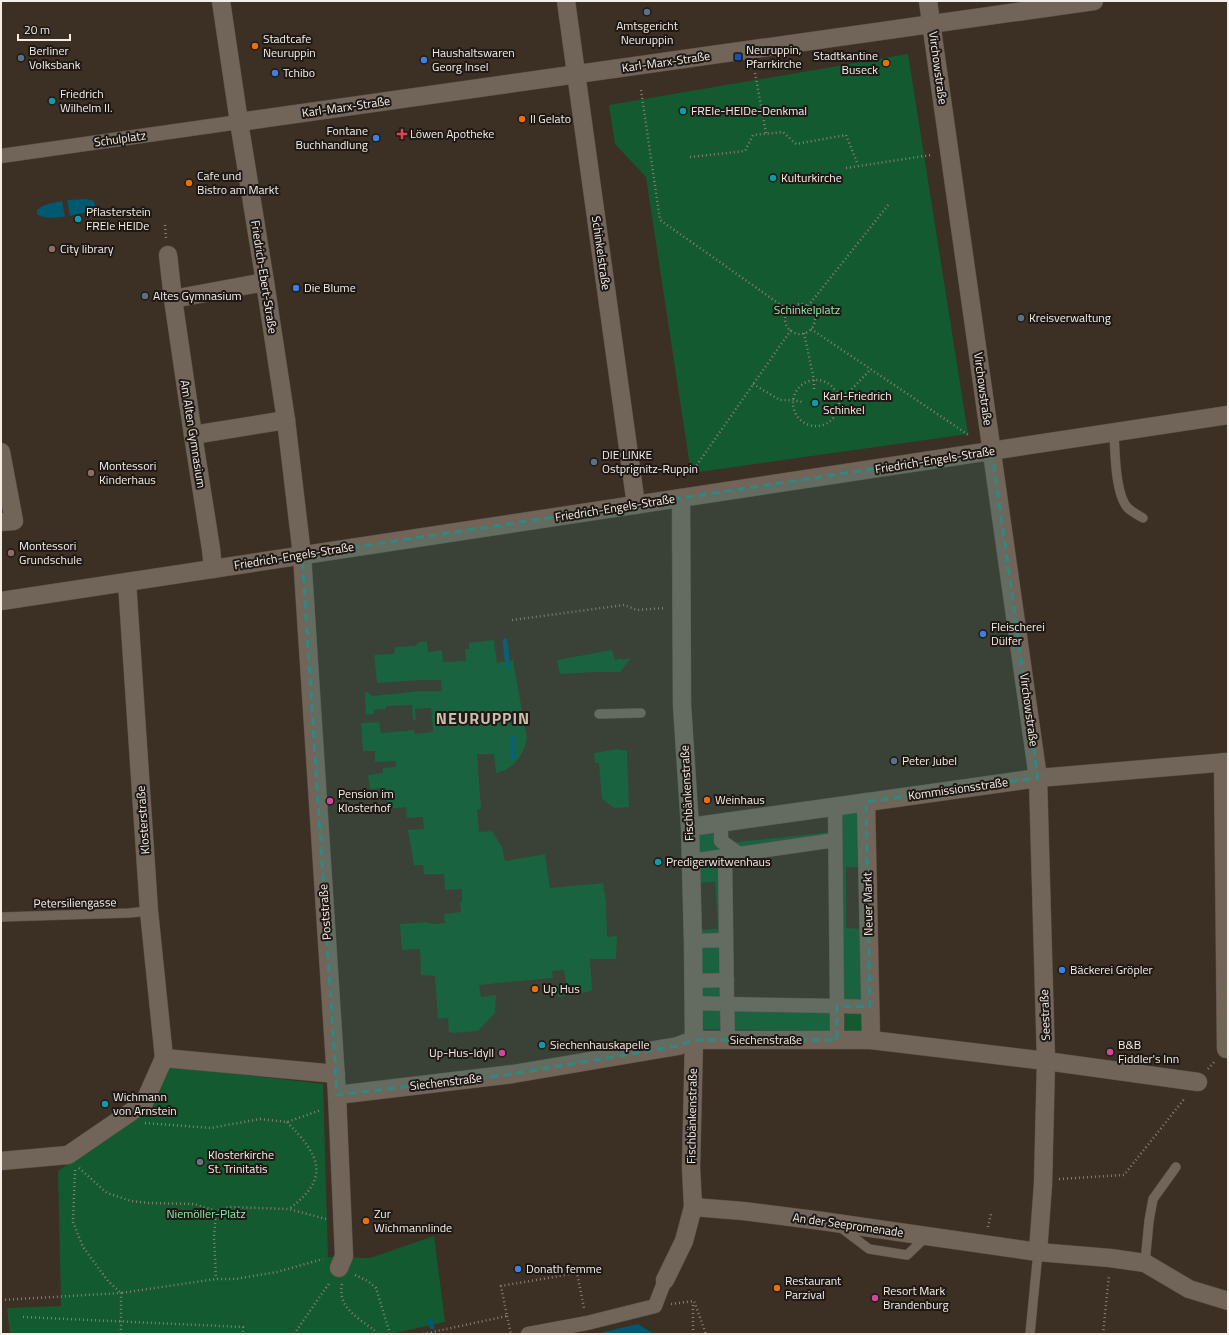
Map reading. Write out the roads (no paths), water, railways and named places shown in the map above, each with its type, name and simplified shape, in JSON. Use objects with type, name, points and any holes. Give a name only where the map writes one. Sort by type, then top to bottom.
[{"type":"street","name":"Friedrich-Ebert-Straße","points":[[221,1],[286,420],[302,555]]},
{"type":"street","name":"Schinkelstraße","points":[[566,1],[636,505]]},
{"type":"street","name":"Virchowstraße","points":[[928,1],[1038,778]]},
{"type":"street","name":"Karl-Marx-Straße","points":[[239,122],[1094,1]]},
{"type":"street","name":"Schulplatz","points":[[1,156],[239,122]]},
{"type":"street","name":"Am Alten Gymnasium","points":[[168,255],[173,299],[213,569]]},
{"type":"street","points":[[173,299],[265,282]]},
{"type":"street","name":"Friedrich-Engels-Straße","points":[[1,601],[1228,415]]},
{"type":"street","points":[[193,436],[286,420]]},
{"type":"street","points":[[1,452],[14,521],[1,522]]},
{"type":"street","name":"Fischbänkenstraße","points":[[681,498],[682,705],[690,827],[693,941],[694,1040],[691,1167],[693,1207]]},
{"type":"street","name":"Poststraße","points":[[302,555],[336,1074],[344,1256],[347,1271]]},
{"type":"street","name":"Klosterstraße","points":[[127,582],[149,911],[164,1058]]},
{"type":"street","points":[[1226,762],[1227,1045]]},
{"type":"street","name":"Kommissionsstraße","points":[[690,827],[1038,778],[1226,762]]},
{"type":"street","name":"Seestraße","points":[[1038,778],[1046,1061],[1043,1180],[1038,1252]]},
{"type":"street","name":"Neuer Markt","points":[[866,802],[871,1040]]},
{"type":"street","points":[[835,806],[837,1040]]},
{"type":"street","points":[[721,822],[721,841],[732,855],[726,940],[728,1040]]},
{"type":"street","points":[[691,861],[835,840]]},
{"type":"street","points":[[693,941],[726,940]]},
{"type":"street","points":[[693,981],[727,980]]},
{"type":"street","points":[[693,1003],[870,1007]]},
{"type":"street","name":"Siechenstraße","points":[[337,1100],[513,1074],[678,1046],[694,1040],[871,1040],[1046,1061],[1198,1082]]},
{"type":"street","points":[[1,1161],[68,1155],[144,1103],[164,1058],[336,1074]]},
{"type":"street","points":[[528,1334],[654,1306],[684,1241],[693,1207]]},
{"type":"street","name":"An der Seepromenade","points":[[693,1207],[743,1211],[835,1222],[1038,1252],[1110,1258],[1145,1263],[1189,1289],[1228,1301]]},
{"type":"lane","points":[[1114,433],[1115,458],[1121,496],[1127,507],[1143,518]]},
{"type":"lane","points":[[599,714],[641,712]]},
{"type":"lane","name":"Petersiliengasse","points":[[1,917],[128,914],[149,911]]},
{"type":"lane","points":[[1145,1263],[1149,1221],[1153,1199],[1176,1167]]},
{"type":"lane","points":[[1030,1334],[1038,1252]]},
{"type":"water","points":[[67,200],[92,200],[95,203],[95,206],[87,212],[70,216]]},
{"type":"water","points":[[62,201],[65,217],[47,218],[37,214],[37,210],[42,206]]},
{"type":"water","points":[[638,1324],[654,1334],[595,1334]]},
{"type":"waterway","points":[[505,641],[508,666]]},
{"type":"waterway","points":[[513,738],[513,758]]},
{"type":"waterway","points":[[430,1321],[432,1327]]},
{"type":"place","name":"Amtsgericht Neuruppin","points":[[647,12]]},
{"type":"place","name":"Stadtcafe Neuruppin","points":[[255,46]]},
{"type":"place","name":"Neuruppin, Pfarrkirche","points":[[738,57]]},
{"type":"place","name":"Berliner Volksbank","points":[[21,58]]},
{"type":"place","name":"Haushaltswaren Georg Insel","points":[[424,60]]},
{"type":"place","name":"Stadtkantine Buseck","points":[[886,63]]},
{"type":"place","name":"Tchibo","points":[[275,73]]},
{"type":"place","name":"Friedrich Wilhelm II.","points":[[52,101]]},
{"type":"place","name":"FREIe-HEIDe-Denkmal","points":[[683,111]]},
{"type":"place","name":"Il Gelato","points":[[522,119]]},
{"type":"place","name":"Löwen Apotheke","points":[[402,134]]},
{"type":"place","name":"Fontane Buchhandlung","points":[[376,138]]},
{"type":"place","name":"Kulturkirche","points":[[773,178]]},
{"type":"place","name":"Cafe und Bistro am Markt","points":[[189,183]]},
{"type":"place","name":"Pflasterstein FREIe HEIDe","points":[[78,219]]},
{"type":"place","name":"City library","points":[[52,249]]},
{"type":"place","name":"Die Blume","points":[[296,288]]},
{"type":"place","name":"Altes Gymnasium","points":[[145,296]]},
{"type":"place","name":"Kreisverwaltung","points":[[1021,318]]},
{"type":"place","name":"Karl-Friedrich Schinkel","points":[[815,403]]},
{"type":"place","name":"DIE LINKE Ostprignitz-Ruppin","points":[[594,462]]},
{"type":"place","name":"Montessori Kinderhaus","points":[[91,473]]},
{"type":"place","name":"Montessori Grundschule","points":[[11,553]]},
{"type":"place","name":"Fleischerei Dülfer","points":[[983,634]]},
{"type":"place","name":"Peter Jubel","points":[[894,761]]},
{"type":"place","name":"Weinhaus","points":[[707,800]]},
{"type":"place","name":"Pension im Klosterhof","points":[[330,801]]},
{"type":"place","name":"Predigerwitwenhaus","points":[[658,862]]},
{"type":"place","name":"Bäckerei Gröpler","points":[[1062,970]]},
{"type":"place","name":"Up Hus","points":[[535,989]]},
{"type":"place","name":"Siechenhauskapelle","points":[[542,1045]]},
{"type":"place","name":"B&B Fiddler's Inn","points":[[1110,1052]]},
{"type":"place","name":"Up-Hus-Idyll","points":[[502,1053]]},
{"type":"place","name":"Wichmann von Arnstein","points":[[105,1104]]},
{"type":"place","name":"Klosterkirche St. Trinitatis","points":[[200,1162]]},
{"type":"place","name":"Zur Wichmannlinde","points":[[366,1221]]},
{"type":"place","name":"Donath femme","points":[[518,1269]]},
{"type":"place","name":"Restaurant Parzival","points":[[777,1288]]},
{"type":"place","name":"Resort Mark Brandenburg","points":[[875,1298]]},
{"type":"district","name":"NEURUPPIN","points":[[483,718]]},
{"type":"park label","name":"Schinkelplatz","points":[[807,310]]},
{"type":"park label","name":"Niemöller-Platz","points":[[206,1214]]}]
